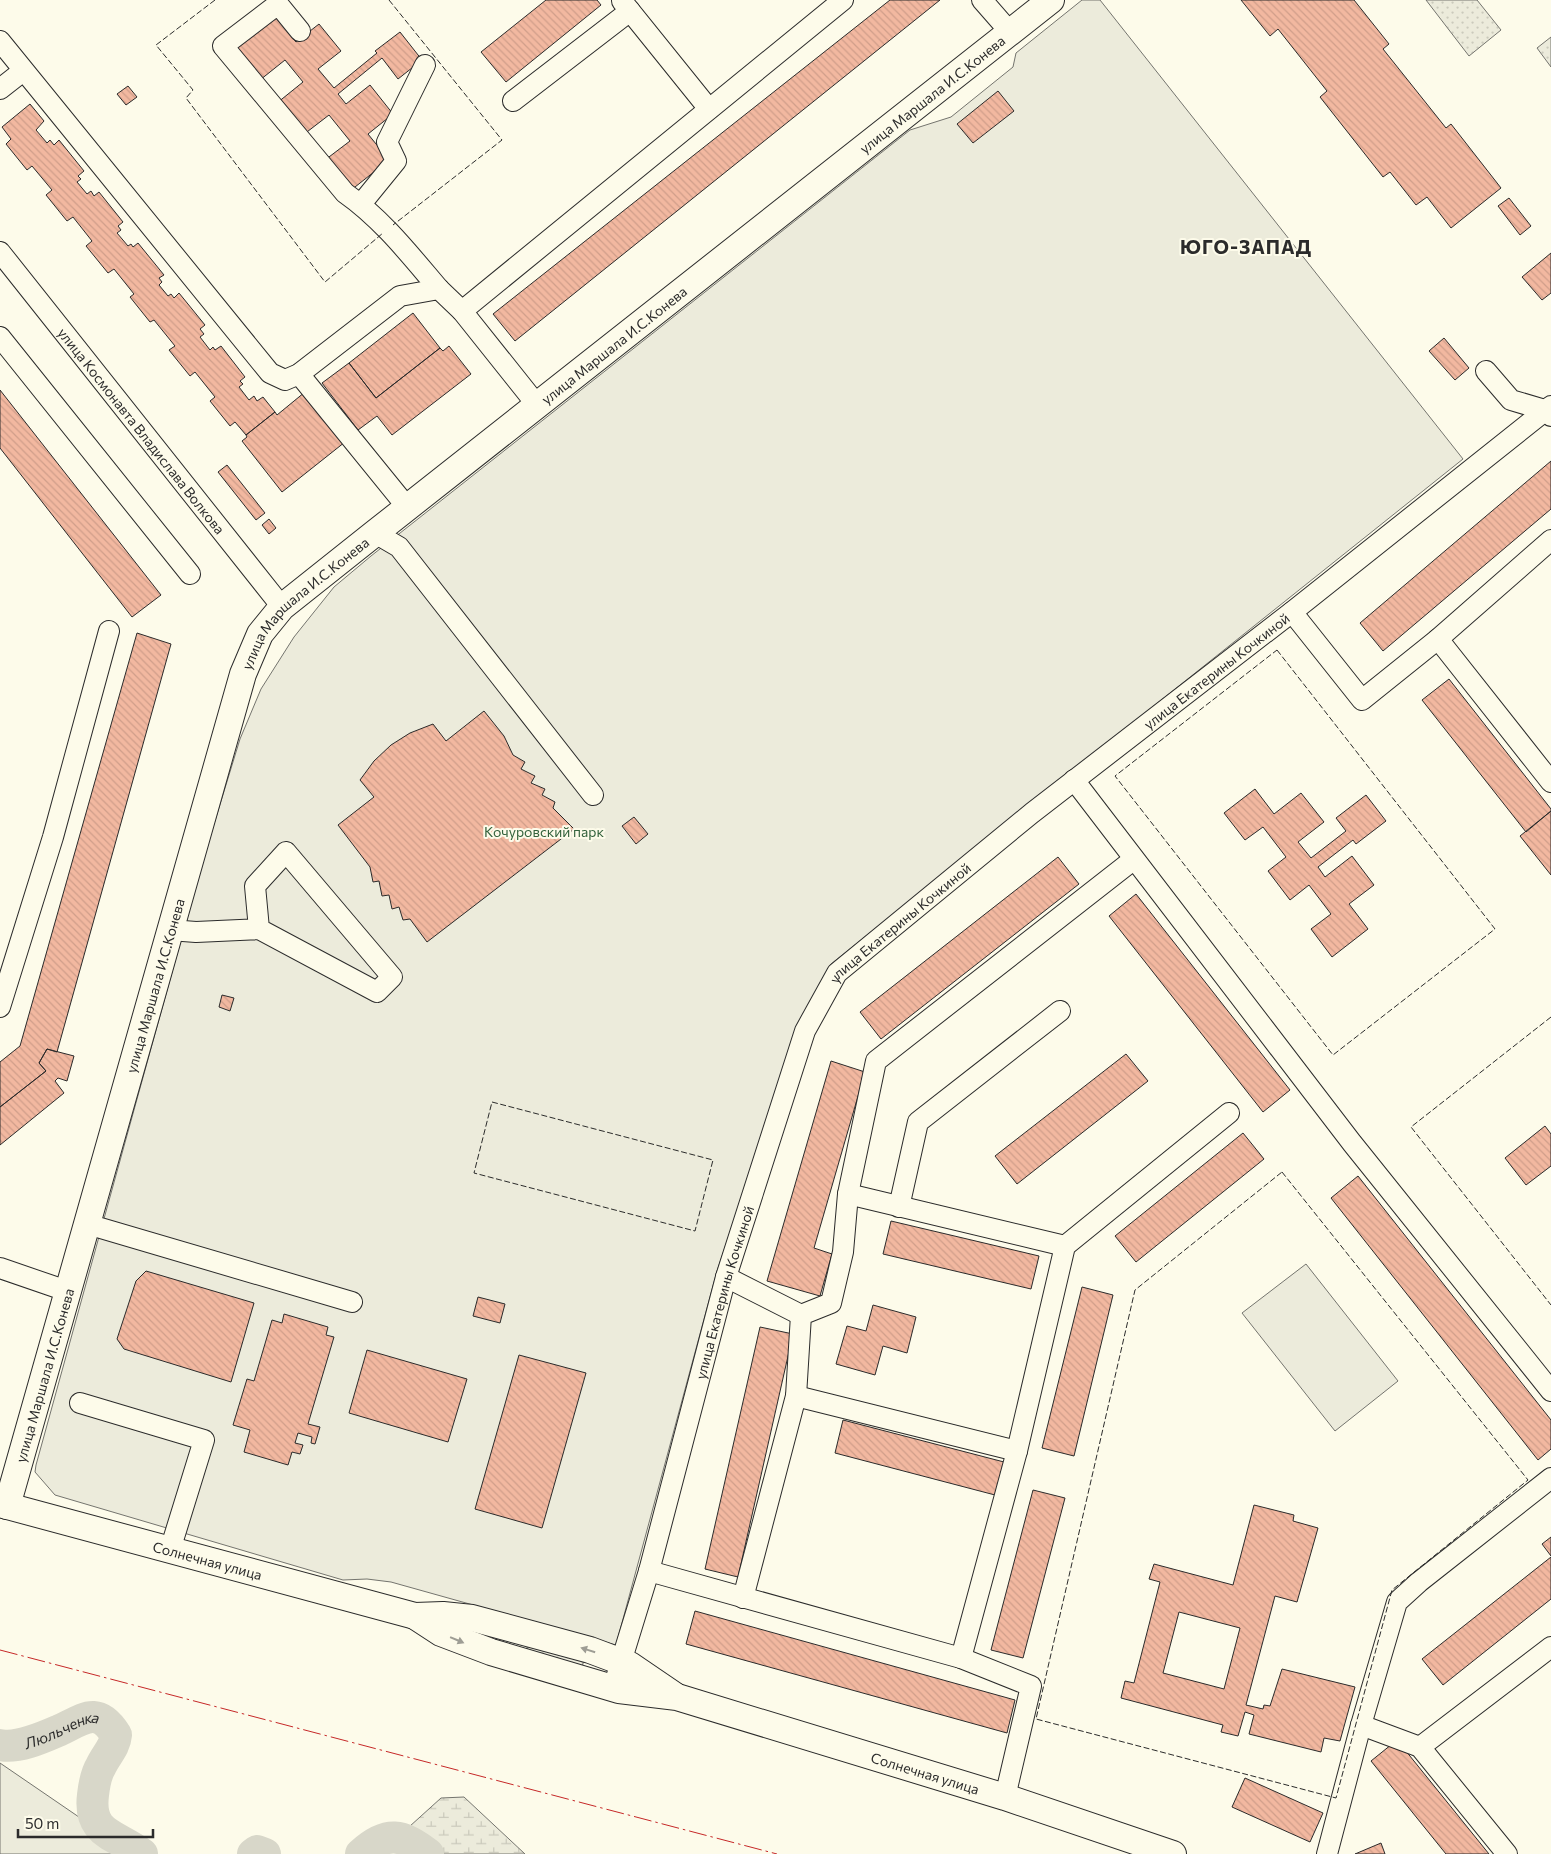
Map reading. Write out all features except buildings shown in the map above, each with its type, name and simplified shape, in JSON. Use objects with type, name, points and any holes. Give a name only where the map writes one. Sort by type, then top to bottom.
[{"type":"main road","name":"улица Маршала И.С.Конева","points":[[3,1505],[87,1224],[244,674],[260,634],[282,607],[1051,0]]},
{"type":"main road","name":"Солнечная улица","points":[[3,1505],[415,1616],[460,1641],[613,1688],[677,1697],[1005,1797],[1173,1854]]},
{"type":"main road","name":"Солнечная улица","points":[[415,1616],[443,1615],[472,1618],[507,1626],[622,1661],[677,1697]]},
{"type":"street","points":[[462,311],[844,0]]},
{"type":"street","points":[[982,0],[1010,32]]},
{"type":"street","points":[[300,31],[278,4],[223,46],[345,193],[361,204],[387,229],[439,289],[462,311],[537,405]]},
{"type":"street","points":[[513,101],[626,5],[709,109]]},
{"type":"street","points":[[0,41],[270,372],[285,380],[299,374],[400,296],[439,289]]},
{"type":"street","points":[[361,204],[396,161],[386,142],[425,65]]},
{"type":"street","points":[[0,89],[23,71]]},
{"type":"street","name":"улица Космонавта Владислава Волкова","points":[[0,252],[282,607]]},
{"type":"street","points":[[0,337],[190,574]]},
{"type":"street","points":[[1486,371],[1511,400],[1549,411]]},
{"type":"street","points":[[299,374],[407,507]]},
{"type":"street","name":"улица Екатерины Кочкиной","points":[[613,1688],[649,1571],[726,1277],[805,1031],[837,973],[1074,780],[1549,411]]},
{"type":"street","points":[[375,533],[399,547],[593,795]]},
{"type":"street","points":[[1292,612],[1362,700],[1438,638],[1551,540]]},
{"type":"street","points":[[0,1007],[53,837],[109,631]]},
{"type":"street","points":[[1438,638],[1551,782]]},
{"type":"street","points":[[1074,780],[1133,860],[1358,1151],[1551,1391]]},
{"type":"street","points":[[170,930],[196,932],[259,929],[377,992],[392,977],[286,852],[255,886],[259,929]]},
{"type":"street","points":[[726,1277],[801,1315],[831,1303],[843,1252],[848,1194],[876,1061],[1133,860]]},
{"type":"street","points":[[899,1207],[918,1122],[1060,1011]]},
{"type":"street","points":[[961,1658],[1017,1451],[1065,1246],[1229,1113]]},
{"type":"street","points":[[848,1194],[1065,1246]]},
{"type":"street","points":[[87,1224],[352,1302]]},
{"type":"street","points":[[0,1268],[67,1291]]},
{"type":"street","points":[[743,1598],[796,1396],[801,1315]]},
{"type":"street","points":[[796,1396],[1017,1451]]},
{"type":"street","points":[[80,1404],[204,1440],[170,1550]]},
{"type":"street","points":[[1327,1854],[1361,1725],[1398,1602],[1420,1582],[1551,1478]]},
{"type":"street","points":[[649,1571],[961,1658],[1031,1686],[1005,1797]]},
{"type":"street","points":[[1420,1747],[1551,1647]]},
{"type":"street","points":[[1361,1725],[1420,1747],[1507,1854]]},
{"type":"green space","name":"Кочуровский парк","points":[[1082,0],[1100,0],[1463,459],[831,964],[801,1022],[717,1271],[616,1645],[391,1582],[367,1579],[343,1580],[55,1495],[35,1472],[36,1465],[203,860],[240,739],[261,689],[294,637],[334,587],[371,556],[910,130],[951,117],[1013,67],[1016,53]]},
{"type":"green space","points":[[1426,0],[1477,0],[1501,30],[1469,56]]},
{"type":"green space","points":[[1551,37],[1551,67],[1537,48]]},
{"type":"green space","points":[[1306,1264],[1398,1381],[1335,1431],[1242,1313]]},
{"type":"green space","points":[[527,1645],[585,1656],[581,1671],[527,1652]]},
{"type":"green space","points":[[0,1763],[133,1854],[0,1854]]},
{"type":"green space","points":[[464,1797],[525,1854],[408,1854],[399,1836],[441,1798]]},
{"type":"waterway","name":"Люльченка","points":[[0,1745],[7,1746],[31,1742],[91,1717],[103,1720],[116,1735],[114,1743],[95,1780],[93,1795],[95,1818],[99,1826],[106,1832],[142,1854]]},
{"type":"waterway","name":"Люльченка","points":[[361,1854],[370,1846],[387,1838],[402,1839],[410,1842],[428,1854]]},
{"type":"waterway","name":"Люльченка","points":[[253,1854],[257,1851],[265,1854]]},
{"type":"fence","points":[[215,0],[156,45],[193,90],[186,98],[325,282],[383,233]]},
{"type":"fence","points":[[389,0],[502,140],[393,225]]},
{"type":"fence","points":[[1277,650],[1495,929],[1333,1055],[1115,776],[1277,650]]},
{"type":"fence","points":[[1551,1017],[1411,1127],[1551,1305]]},
{"type":"fence","points":[[492,1102],[713,1160],[695,1231],[474,1173],[492,1102]]},
{"type":"fence","points":[[1282,1172],[1528,1480],[1392,1590],[1336,1798],[1036,1719],[1135,1290],[1282,1172]]},
{"type":"power","points":[[0,1650],[777,1854]]},
{"type":"district","name":"ЮГО-ЗАПАД","points":[[1246,246]]}]
